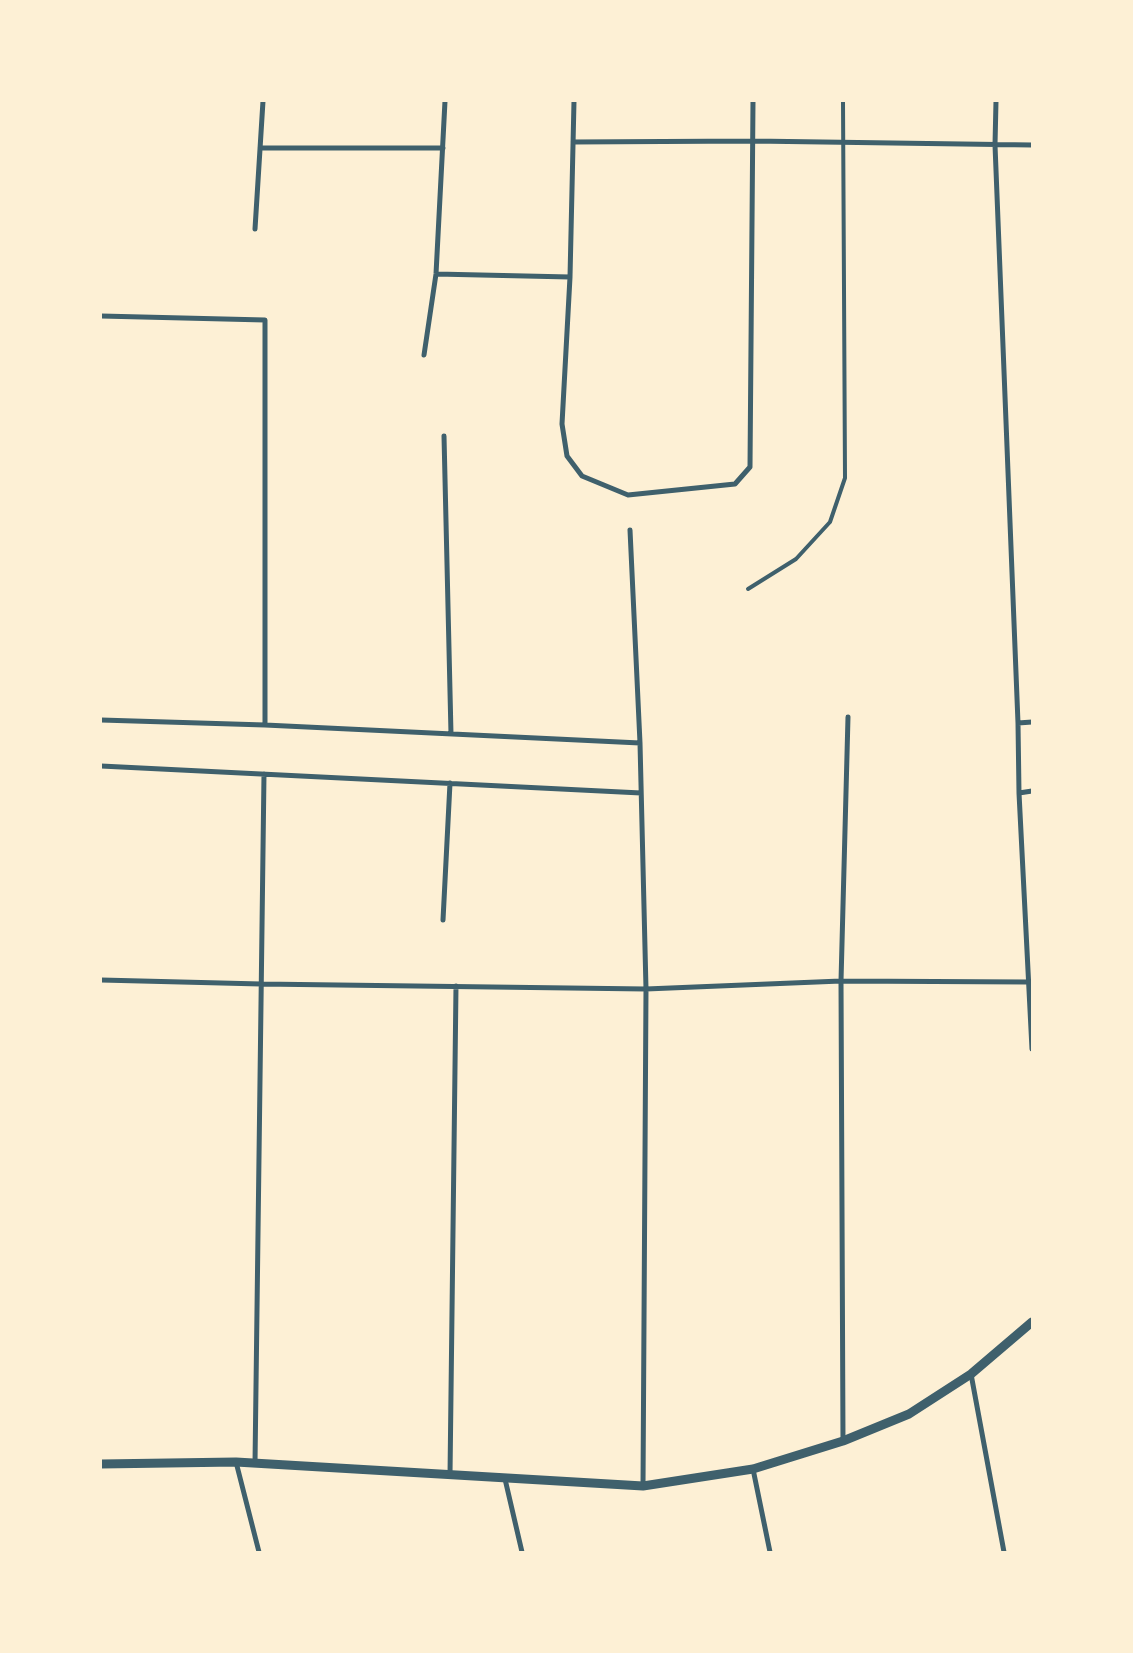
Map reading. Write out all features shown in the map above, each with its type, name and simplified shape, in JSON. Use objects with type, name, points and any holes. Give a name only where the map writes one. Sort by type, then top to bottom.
[{"type":"street","points":[[255,229],[263,101]]},
{"type":"street","points":[[424,356],[436,274],[445,101]]},
{"type":"street","points":[[574,101],[570,277],[562,424],[567,456],[582,476],[628,495],[735,484],[750,467],[753,101]]},
{"type":"street","points":[[996,101],[995,145],[1018,723],[1019,793],[1027,982],[1032,1050]]},
{"type":"street","points":[[573,142],[753,141],[1032,145]]},
{"type":"street","points":[[260,148],[443,148]]},
{"type":"street","points":[[436,274],[570,277]]},
{"type":"street","points":[[101,316],[265,320],[265,725]]},
{"type":"street","points":[[444,436],[451,734]]},
{"type":"street","points":[[630,530],[640,743],[646,988],[643,1486]]},
{"type":"street","points":[[843,1441],[841,981],[848,717]]},
{"type":"street","points":[[101,720],[265,725],[640,743]]},
{"type":"street","points":[[1018,723],[1032,722]]},
{"type":"street","points":[[101,766],[641,793]]},
{"type":"street","points":[[255,1463],[264,774]]},
{"type":"street","points":[[443,920],[450,783]]},
{"type":"street","points":[[1019,793],[1032,791]]},
{"type":"street","points":[[101,980],[261,984],[646,988],[841,981],[1027,982]]},
{"type":"street","points":[[450,1475],[456,986]]},
{"type":"street","points":[[101,1464],[236,1462],[643,1486],[752,1469],[843,1441],[908,1414],[971,1374],[1032,1322]]},
{"type":"street","points":[[971,1374],[1004,1552]]},
{"type":"street","points":[[236,1462],[259,1552]]},
{"type":"street","points":[[752,1469],[770,1552]]},
{"type":"street","points":[[505,1479],[522,1552]]},
{"type":"lane","points":[[748,589],[796,559],[830,522],[846,478],[843,101]]}]
